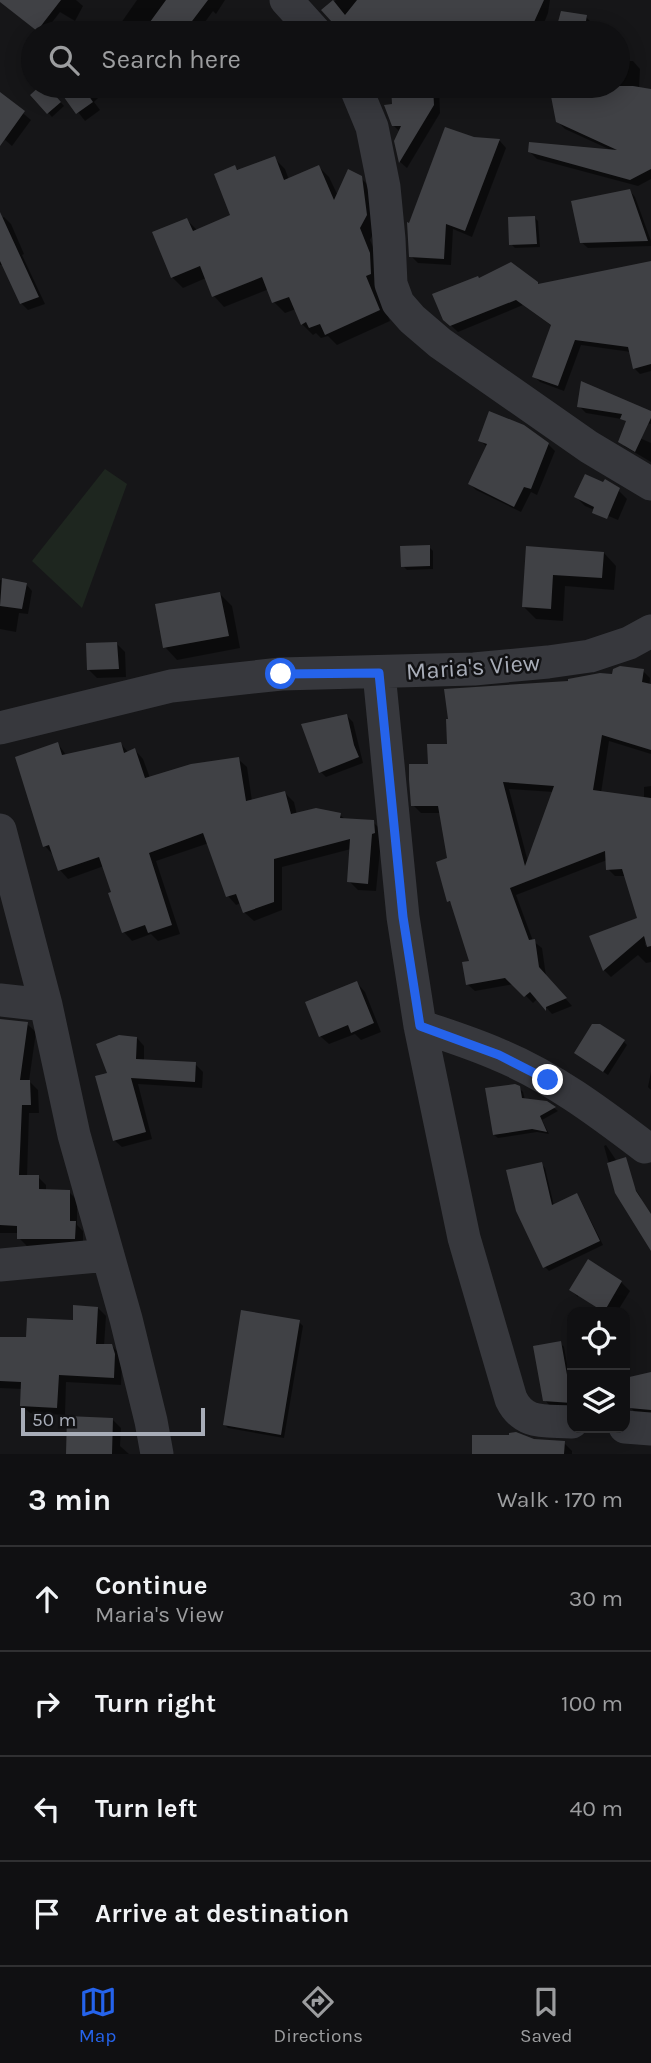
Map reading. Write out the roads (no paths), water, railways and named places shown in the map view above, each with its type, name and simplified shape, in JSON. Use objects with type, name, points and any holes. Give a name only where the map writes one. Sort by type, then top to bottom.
[{"type":"street","points":[[285,0],[305,21]]},
{"type":"street","points":[[360,98],[372,127],[384,187],[391,284],[398,303],[440,343],[589,447],[651,484]]},
{"type":"street","name":"Maria's View","points":[[0,728],[171,686],[281,674],[474,669],[548,662],[590,656],[629,643],[651,631]]},
{"type":"street","points":[[379,673],[403,917],[420,1026],[464,1238],[517,1412],[530,1419],[567,1422]]},
{"type":"street","points":[[0,830],[46,1005],[74,1135],[142,1382],[157,1454]]},
{"type":"street","points":[[0,1000],[46,1005]]},
{"type":"street","points":[[420,1026],[499,1055],[548,1080],[596,1110],[645,1147]]},
{"type":"street","points":[[0,1265],[108,1255]]},
{"type":"street","points":[[630,1427],[651,1429]]}]
